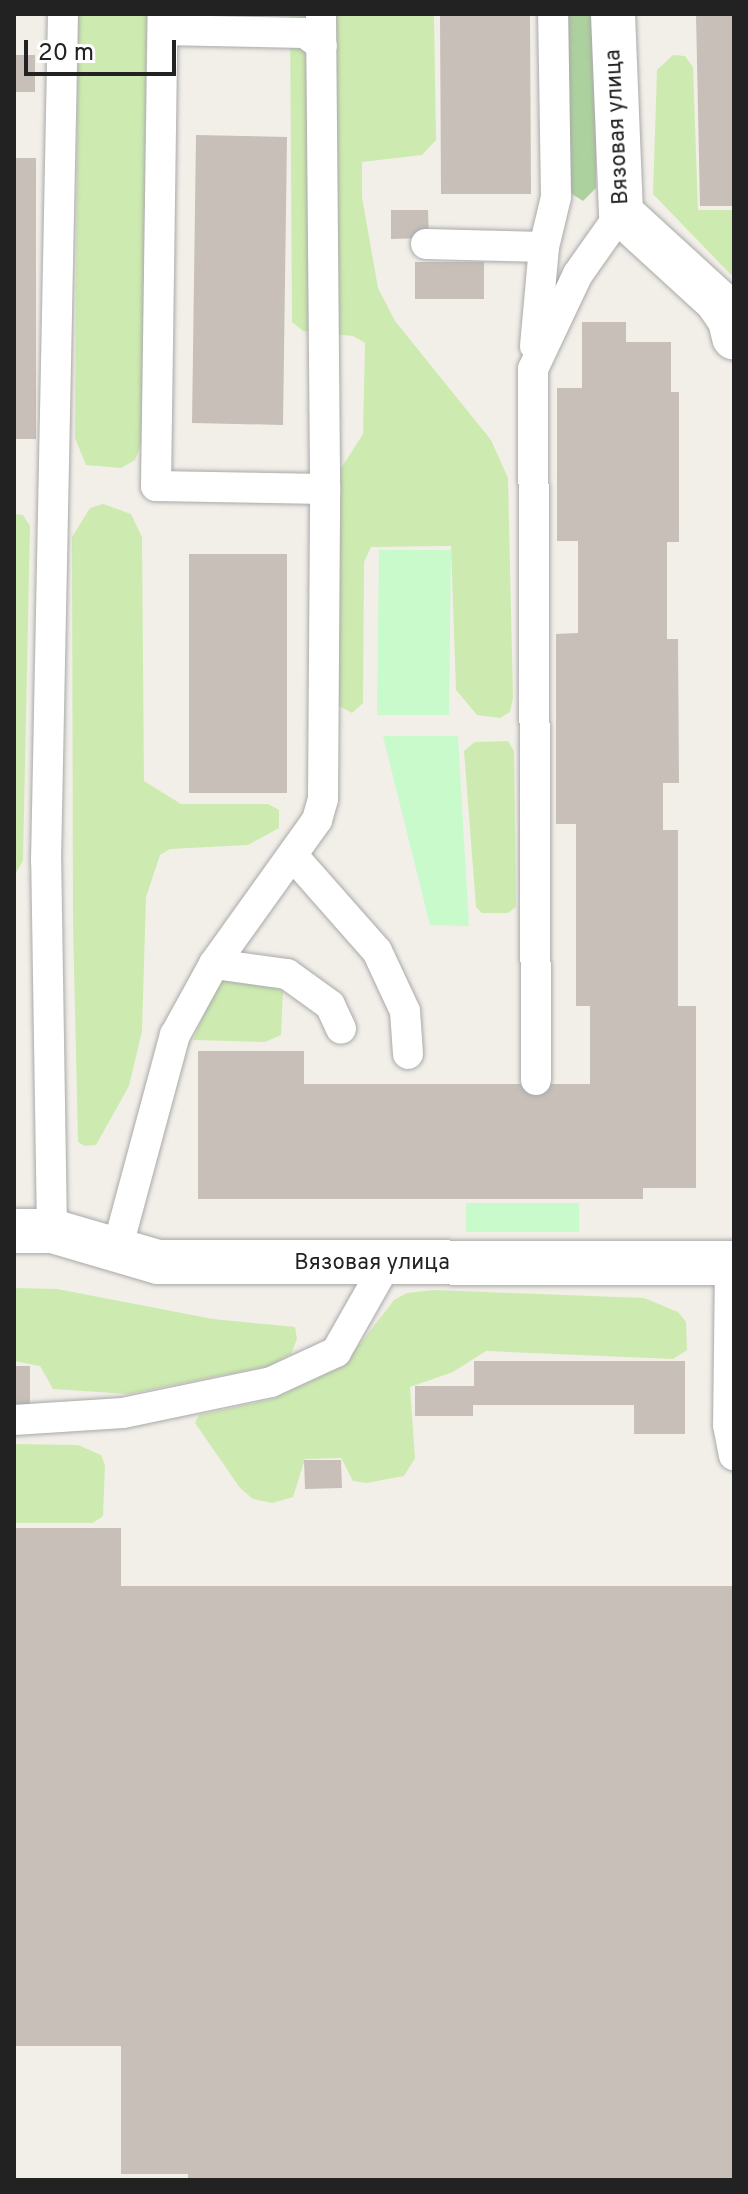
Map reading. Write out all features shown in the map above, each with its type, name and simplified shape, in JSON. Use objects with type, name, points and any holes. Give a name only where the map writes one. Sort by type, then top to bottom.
[{"type":"street","name":"Вязовая улица","points":[[613,14],[621,213],[717,301],[733,325]]},
{"type":"street","name":"Вязовая улица","points":[[33,1231],[158,1262],[732,1264]]},
{"type":"lane","points":[[33,1231],[46,861],[63,14]]},
{"type":"lane","points":[[116,1253],[165,1062],[214,964],[294,857],[317,820],[323,799],[325,489],[321,14]]},
{"type":"lane","points":[[536,1080],[533,369],[544,247],[556,197],[553,14]]},
{"type":"lane","points":[[322,46],[305,33],[163,22],[156,486],[325,489]]},
{"type":"lane","points":[[533,369],[572,285],[621,213]]},
{"type":"lane","points":[[426,244],[544,247]]},
{"type":"lane","points":[[294,857],[377,951],[405,1011],[408,1054]]},
{"type":"lane","points":[[214,964],[287,974],[330,1005],[341,1029]]},
{"type":"lane","points":[[14,1420],[123,1413],[271,1382],[336,1352],[386,1264]]},
{"type":"lane","points":[[732,1264],[728,1425],[734,1455]]},
{"type":"green space","points":[[78,14],[147,14],[142,442],[135,460],[121,468],[86,465],[75,438]]},
{"type":"green space","points":[[290,14],[434,14],[436,140],[422,155],[362,162],[362,197],[378,288],[395,321],[491,440],[508,478],[513,698],[510,712],[500,718],[477,715],[456,690],[451,546],[371,547],[364,562],[363,703],[352,713],[334,703],[338,473],[363,434],[365,343],[353,336],[303,331],[292,322]]},
{"type":"green space","points":[[566,14],[596,14],[596,188],[583,201],[572,194],[569,183]]},
{"type":"green space","points":[[673,55],[685,56],[693,67],[698,210],[734,210],[734,278],[653,194],[657,70]]},
{"type":"green space","points":[[103,504],[131,514],[142,537],[144,781],[181,804],[268,804],[279,810],[279,828],[248,845],[170,849],[160,855],[146,897],[142,1031],[129,1086],[96,1145],[85,1146],[78,1142],[73,924],[72,537],[90,508]]},
{"type":"green space","points":[[14,514],[23,515],[30,526],[23,861],[14,876]]},
{"type":"green space","points":[[379,550],[451,550],[449,715],[377,715]]},
{"type":"green space","points":[[383,736],[458,736],[469,926],[430,925]]},
{"type":"green space","points":[[508,741],[514,751],[516,907],[508,913],[482,913],[476,907],[464,751],[475,742]]},
{"type":"green space","points":[[220,976],[273,985],[283,992],[281,1035],[265,1042],[193,1040]]},
{"type":"green space","points":[[466,1203],[579,1203],[579,1232],[466,1232]]},
{"type":"green space","points":[[14,1288],[57,1289],[213,1319],[295,1327],[297,1339],[291,1354],[269,1366],[128,1394],[53,1389],[40,1366],[14,1361]]},
{"type":"green space","points":[[433,1290],[644,1298],[678,1312],[686,1322],[687,1350],[673,1359],[486,1351],[453,1372],[410,1387],[415,1458],[404,1476],[366,1483],[353,1481],[341,1458],[305,1459],[293,1497],[272,1503],[253,1499],[240,1488],[195,1423],[199,1415],[273,1399],[343,1366],[394,1300],[407,1293]]},
{"type":"green space","points":[[14,1444],[78,1445],[101,1455],[105,1465],[103,1516],[93,1523],[14,1523]]},
{"type":"building","points":[[440,14],[530,14],[531,194],[441,194]]},
{"type":"building","points":[[696,14],[734,14],[734,206],[700,206]]},
{"type":"building","points":[[14,55],[35,55],[35,92],[14,92]]},
{"type":"building","points":[[196,135],[287,137],[283,425],[192,423]]},
{"type":"building","points":[[14,158],[36,158],[36,439],[14,439]]},
{"type":"building","points":[[391,210],[428,210],[429,238],[391,239]]},
{"type":"building","points":[[415,262],[484,262],[484,299],[415,299]]},
{"type":"building","points":[[582,322],[626,322],[626,342],[671,342],[671,392],[679,392],[679,542],[667,542],[667,639],[678,639],[679,783],[663,783],[663,830],[678,830],[678,1006],[696,1006],[696,1188],[643,1188],[643,1199],[198,1199],[198,1051],[304,1051],[304,1084],[590,1084],[590,1006],[576,1006],[576,824],[556,824],[556,634],[578,633],[578,541],[557,541],[557,388],[582,388]]},
{"type":"building","points":[[189,554],[287,554],[287,793],[189,793]]},
{"type":"building","points":[[474,1361],[685,1361],[685,1434],[634,1434],[634,1405],[473,1405],[473,1416],[415,1416],[415,1386],[474,1386]]},
{"type":"building","points":[[14,1366],[30,1366],[30,1409],[14,1409]]},
{"type":"building","points":[[304,1460],[341,1460],[342,1488],[305,1489]]},
{"type":"building","points":[[14,1528],[121,1528],[121,1586],[734,1586],[734,2180],[188,2180],[188,2174],[121,2174],[121,2046],[14,2046]]}]
